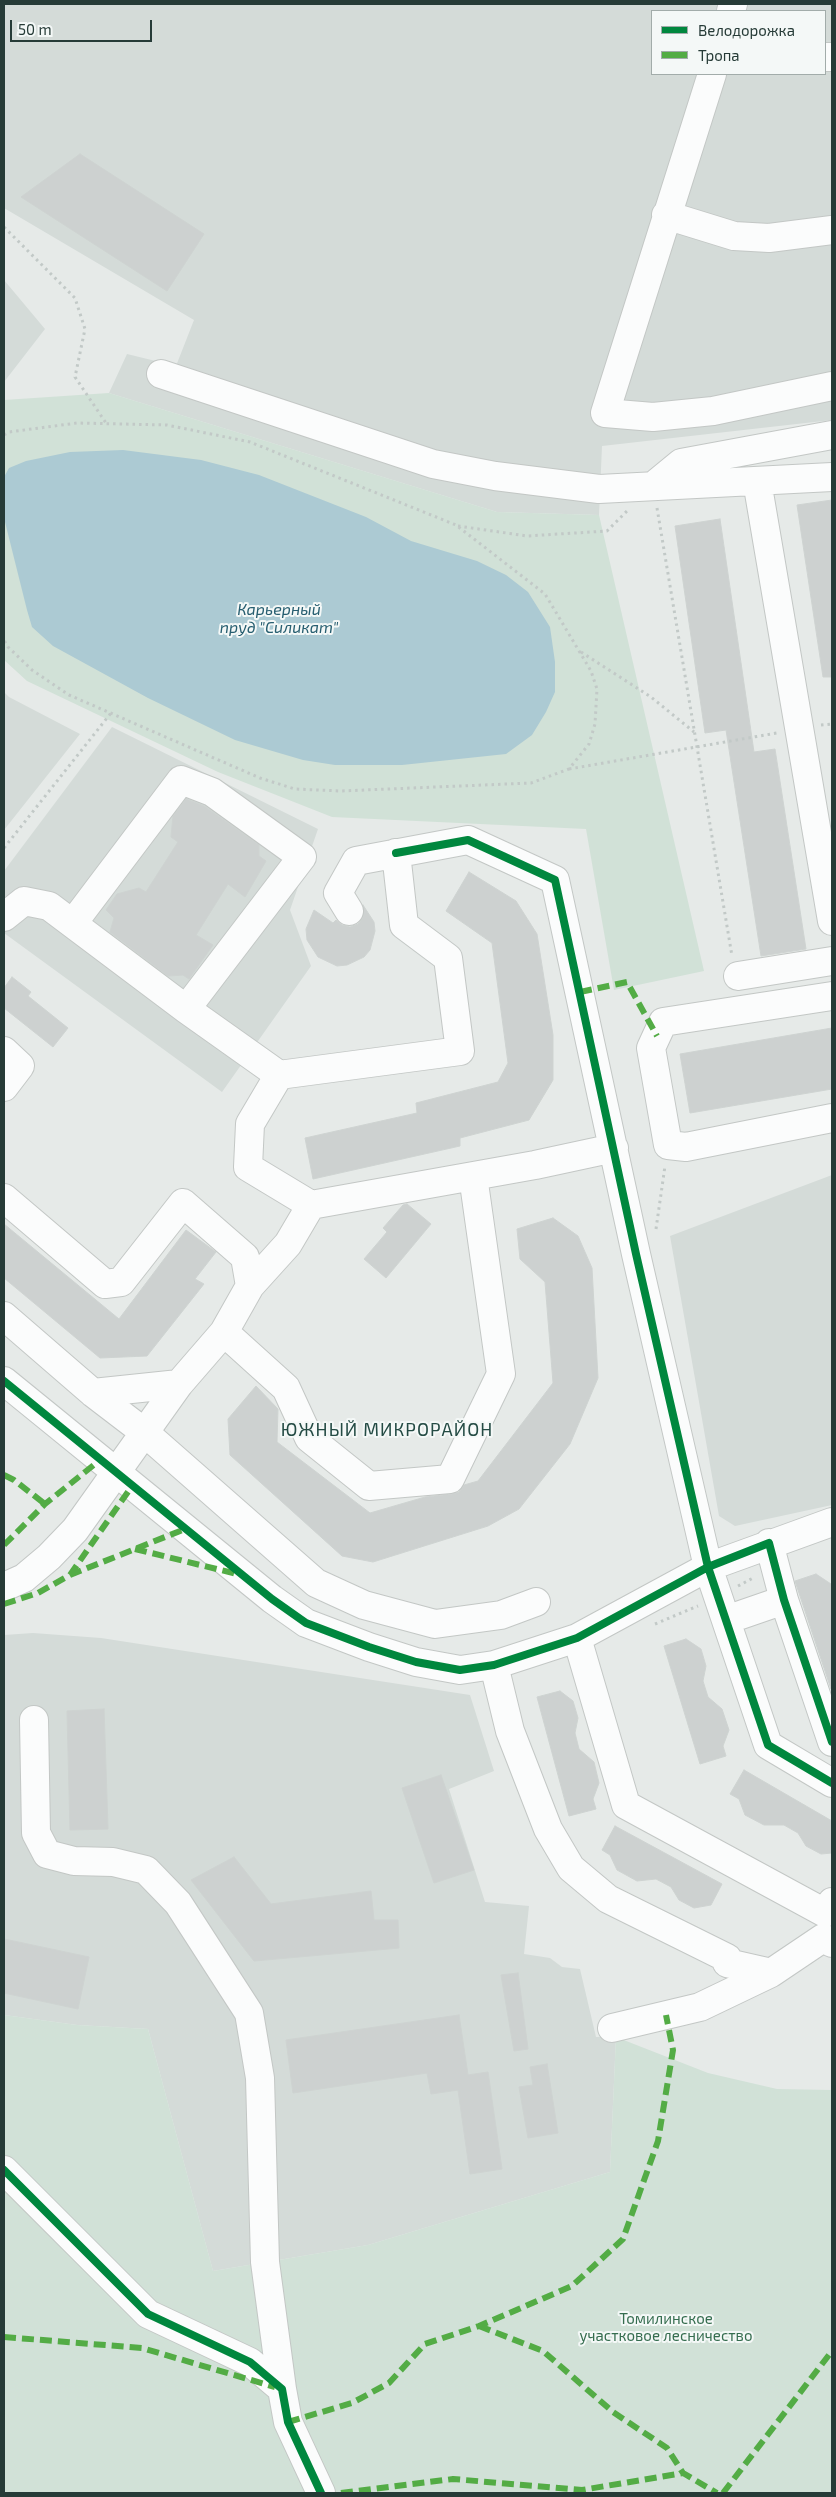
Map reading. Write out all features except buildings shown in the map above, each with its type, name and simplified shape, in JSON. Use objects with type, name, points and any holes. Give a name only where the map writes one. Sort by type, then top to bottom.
[{"type":"street","points":[[712,75],[605,413],[653,417],[713,411],[832,386]]},
{"type":"street","points":[[666,215],[734,236],[769,238],[832,230]]},
{"type":"street","points":[[161,374],[433,464],[495,476],[599,490],[832,477]]},
{"type":"street","points":[[653,486],[681,463],[832,435]]},
{"type":"street","points":[[757,481],[832,922]]},
{"type":"street","points":[[73,922],[181,780],[212,792],[302,857],[186,1009]]},
{"type":"street","points":[[349,911],[338,893],[356,862],[468,840],[555,880],[708,1567],[768,1745],[832,1783]]},
{"type":"street","points":[[4,916],[24,902],[50,906],[186,1009],[279,1075],[460,1051],[448,958],[404,925],[396,853]]},
{"type":"street","points":[[738,976],[832,961]]},
{"type":"street","points":[[832,996],[663,1022],[651,1048],[668,1145],[686,1147],[832,1118]]},
{"type":"street","points":[[4,1051],[20,1066],[4,1087]]},
{"type":"street","points":[[279,1075],[250,1124],[248,1167],[311,1205],[614,1148]]},
{"type":"street","points":[[224,1332],[286,1388],[309,1438],[369,1486],[450,1478],[501,1374],[473,1176]]},
{"type":"street","points":[[4,1198],[105,1284],[121,1282],[183,1203],[245,1256],[250,1286]]},
{"type":"street","points":[[4,1586],[24,1578],[49,1557],[74,1530],[179,1384],[224,1332],[250,1286],[288,1244],[311,1205]]},
{"type":"street","points":[[4,1316],[93,1393],[144,1432],[316,1583],[364,1605],[435,1624],[501,1615],[536,1602]]},
{"type":"street","points":[[4,1381],[272,1600],[306,1623],[369,1647],[416,1662],[460,1670],[494,1665],[577,1638],[708,1567],[769,1543],[832,1522]]},
{"type":"street","points":[[93,1393],[179,1384]]},
{"type":"street","points":[[769,1543],[784,1600],[832,1742]]},
{"type":"street","points":[[726,1620],[784,1600]]},
{"type":"street","points":[[577,1638],[626,1805],[825,1913],[832,1902]]},
{"type":"street","points":[[494,1665],[510,1731],[548,1829],[571,1868],[608,1899],[727,1958],[727,1963],[771,1973]]},
{"type":"street","points":[[34,1720],[36,1833],[48,1854],[74,1861],[113,1862],[146,1870],[178,1903],[249,2013],[260,2078],[265,2262],[282,2389],[288,2422],[321,2493]]},
{"type":"street","points":[[612,2028],[700,2006],[771,1973],[823,1938],[832,1943]]},
{"type":"street","points":[[4,2170],[148,2314],[250,2362],[282,2389]]},
{"type":"path","points":[[4,227],[75,298],[84,329],[75,377],[107,424]]},
{"type":"path","points":[[4,435],[9,432],[77,423],[167,425],[250,442],[456,526],[527,536],[607,531],[653,486]]},
{"type":"path","points":[[653,486],[732,956],[738,976]]},
{"type":"path","points":[[456,526],[545,594],[591,671],[597,689],[595,724],[589,744],[569,769]]},
{"type":"path","points":[[4,640],[8,647],[32,670],[69,695],[260,778],[295,789],[341,790],[531,783],[569,769],[799,729]]},
{"type":"path","points":[[580,652],[651,697],[694,733]]},
{"type":"path","points":[[4,848],[111,713]]},
{"type":"path","points":[[655,1230],[668,1145]]},
{"type":"shaded area","points":[[4,4],[832,4],[832,420],[602,446],[599,515],[497,512],[109,393],[127,354],[176,366],[194,320],[4,208]]},
{"type":"shaded area","points":[[4,280],[45,329],[4,382]]},
{"type":"shaded area","points":[[4,692],[9,697],[80,734],[4,830]]},
{"type":"shaded area","points":[[112,727],[318,829],[290,910],[311,966],[222,1092],[4,933],[4,871]]},
{"type":"shaded area","points":[[832,1175],[832,1505],[735,1526],[719,1516],[670,1236]]},
{"type":"shaded area","points":[[33,1633],[101,1638],[470,1695],[494,1771],[449,1789],[485,1902],[529,1906],[524,1954],[550,1958],[562,1967],[580,1969],[596,2037],[616,2037],[610,2172],[368,2245],[213,2271],[148,2029],[77,2025],[4,2015],[4,1635]]},
{"type":"green space","points":[[109,393],[497,512],[599,515],[704,971],[614,990],[586,829],[332,817],[218,772],[27,681],[4,660],[4,400]]},
{"type":"green space","name":"Томилинское участковое лесничество","points":[[4,2015],[77,2025],[148,2029],[213,2271],[368,2245],[610,2172],[616,2037],[708,2073],[777,2089],[832,2090],[832,2493],[4,2493]]},
{"type":"water","name":"Карьерный пруд \"Силикат\"","points":[[123,450],[201,460],[259,475],[366,517],[411,541],[477,561],[506,575],[528,592],[550,627],[555,662],[555,692],[532,735],[506,754],[402,765],[335,765],[303,760],[235,740],[148,698],[53,646],[32,627],[27,610],[4,518],[4,477],[9,468],[26,461],[70,452]]},
{"type":"marked path","points":[[580,992],[627,982],[657,1036]]},
{"type":"marked path","points":[[4,1545],[45,1504],[100,1460]]},
{"type":"marked path","points":[[4,1475],[14,1480],[45,1504]]},
{"type":"marked path","points":[[4,1604],[38,1593],[70,1575],[132,1486]]},
{"type":"marked path","points":[[70,1575],[185,1529]]},
{"type":"marked path","points":[[135,1549],[237,1574]]},
{"type":"marked path","points":[[288,2422],[352,2403],[389,2383],[425,2344],[479,2326],[572,2286],[623,2239],[658,2141],[673,2050],[666,2015]]},
{"type":"marked path","points":[[479,2326],[543,2351],[613,2412],[667,2448],[683,2473]]},
{"type":"marked path","points":[[4,2337],[142,2348],[275,2387]]},
{"type":"marked path","points":[[723,2493],[832,2351]]},
{"type":"marked path","points":[[341,2493],[453,2479],[582,2490],[683,2473],[717,2493]]},
{"type":"cycle path","points":[[396,853],[468,840],[555,880],[636,1254],[708,1567],[768,1745],[832,1783]]},
{"type":"cycle path","points":[[4,1381],[272,1599],[306,1623],[369,1647],[416,1662],[460,1670],[494,1665],[577,1638],[708,1567],[769,1543],[784,1600],[832,1742]]},
{"type":"cycle path","points":[[4,2170],[148,2314],[250,2362],[282,2389],[288,2422],[321,2493]]},
{"type":"district","name":"ЮЖНЫЙ МИКРОРАЙОН","points":[[387,1430]]}]
